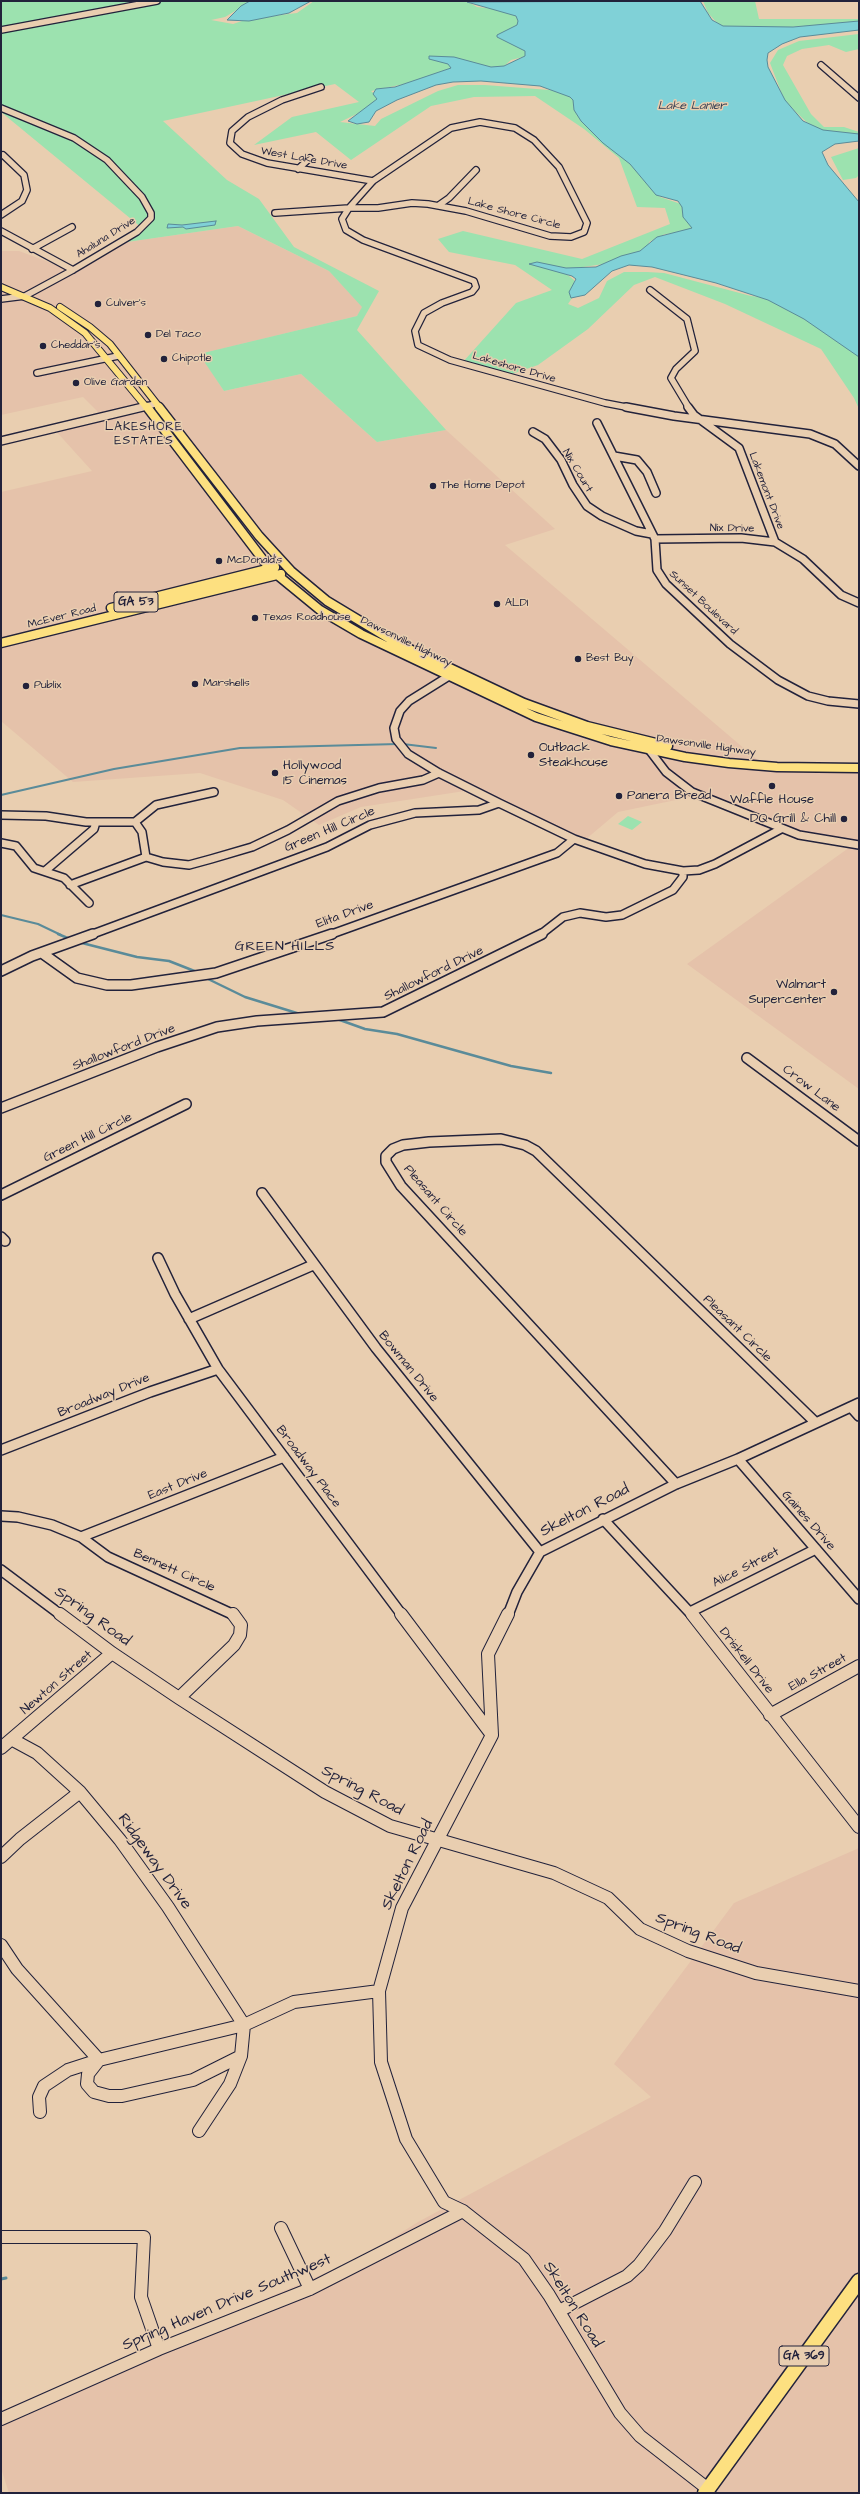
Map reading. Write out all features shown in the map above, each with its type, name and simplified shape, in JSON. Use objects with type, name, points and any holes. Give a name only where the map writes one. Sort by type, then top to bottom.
[{"type":"main road","name":"Dawsonville Highway","points":[[1,280],[32,292],[72,314],[110,344],[244,518],[288,568],[327,601],[357,620],[422,655],[543,711],[651,747],[746,758],[809,762],[859,761]]},
{"type":"main road","name":"Dawsonville Highway","points":[[1,287],[55,311],[77,326],[117,369],[273,572],[335,620],[384,646],[536,717],[589,735],[750,765],[859,768]]},
{"type":"main road","points":[[185,457],[196,455]]},
{"type":"main road","name":"McEver Road","points":[[1,643],[288,568]]},
{"type":"main road","name":"McEver Road","points":[[1,636],[116,607],[273,572]]},
{"type":"main road","points":[[41,633],[108,613],[116,607]]},
{"type":"main road","name":"GA 369","points":[[706,2491],[859,2281]]},
{"type":"street","points":[[1,30],[156,1]]},
{"type":"street","points":[[820,65],[859,98]]},
{"type":"street","name":"West Lake Drive","points":[[321,87],[262,108],[241,122],[230,135],[233,147],[248,158],[298,169],[373,181]]},
{"type":"street","name":"Ahaluna Drive","points":[[1,108],[74,140],[114,166],[142,197],[151,213],[151,218],[137,232],[73,270],[24,296]]},
{"type":"street","name":"Lake Shore Circle","points":[[471,122],[504,124],[526,134],[554,160],[587,223],[587,228],[578,235],[571,237],[550,236],[438,205],[412,203],[378,208],[348,208],[373,181],[451,128],[471,122]]},
{"type":"street","points":[[1,215],[22,201],[27,190],[24,175],[3,154]]},
{"type":"street","points":[[298,169],[310,158]]},
{"type":"street","points":[[438,205],[449,198],[476,170]]},
{"type":"street","points":[[275,213],[348,208]]},
{"type":"street","name":"Lakeshore Drive","points":[[348,208],[342,219],[342,224],[353,235],[385,249],[474,280],[476,287],[472,292],[442,303],[424,313],[417,325],[415,335],[416,342],[422,348],[450,360],[605,403],[698,419],[810,434],[835,444],[859,466]]},
{"type":"street","points":[[32,248],[72,227]]},
{"type":"street","points":[[1,231],[73,270]]},
{"type":"street","name":"Lakemont Drive","points":[[650,290],[678,308],[687,319],[695,351],[676,369],[671,378],[672,383],[698,419],[731,440],[739,448],[775,542]]},
{"type":"street","points":[[1,299],[24,296]]},
{"type":"street","points":[[38,373],[118,356]]},
{"type":"street","points":[[84,363],[101,364],[117,369]]},
{"type":"street","points":[[1,441],[145,405],[155,404]]},
{"type":"street","name":"Sunset Boulevard","points":[[598,424],[653,537],[656,566],[660,578],[730,644],[768,673],[799,692],[828,701],[859,704]]},
{"type":"street","name":"Nix Court","points":[[533,432],[545,439],[560,460],[573,485],[587,506],[602,516],[653,537]]},
{"type":"street","points":[[614,456],[637,460],[647,472],[656,493]]},
{"type":"street","name":"Nix Drive","points":[[653,537],[741,538],[775,542],[803,559],[841,595],[859,603]]},
{"type":"street","points":[[449,676],[409,701],[400,711],[394,728],[396,739],[408,754],[439,773],[574,839],[645,864],[683,871],[699,870],[715,864],[780,829]]},
{"type":"street","points":[[651,747],[666,772],[692,792],[738,813],[780,829],[815,839],[859,845]]},
{"type":"street","points":[[70,885],[146,857],[163,862],[189,865],[252,847],[288,830],[338,801],[379,788],[424,780],[439,773]]},
{"type":"street","points":[[1,815],[46,816],[73,822],[135,822],[156,805],[214,792]]},
{"type":"street","name":"Green Hill Circle","points":[[1,971],[42,953],[327,847],[370,825],[415,813],[479,810],[499,803]]},
{"type":"street","points":[[45,871],[94,829],[96,822]]},
{"type":"street","points":[[135,822],[142,832],[146,857]]},
{"type":"street","name":"Elita Drive","points":[[42,953],[77,978],[107,985],[159,982],[216,973],[253,962],[557,853],[574,839]]},
{"type":"street","points":[[1,843],[16,846],[34,868],[64,878],[89,903]]},
{"type":"street","name":"Shallowford Drive","points":[[1,1108],[217,1026],[257,1021],[346,1016],[388,1010],[541,934],[563,917],[580,913],[606,917],[622,915],[673,890],[683,877],[683,871]]},
{"type":"street","name":"Crow Lane","points":[[747,1058],[859,1141]]},
{"type":"street","name":"Green Hill Circle","points":[[1,1195],[186,1104]]},
{"type":"street","name":"Pleasant Circle","points":[[676,1484],[401,1186],[386,1162],[386,1156],[393,1149],[403,1145],[429,1142],[501,1140],[525,1144],[536,1151],[815,1422]]},
{"type":"street","name":"Bowman Drive","points":[[262,1193],[313,1265],[376,1348],[540,1552]]},
{"type":"street","points":[[158,1258],[189,1319],[313,1265]]},
{"type":"street","name":"Broadway Place","points":[[189,1319],[218,1369],[492,1735]]},
{"type":"street","name":"Broadway Drive","points":[[1,1450],[150,1392],[218,1369]]},
{"type":"street","points":[[855,1405],[859,1416]]},
{"type":"street","name":"Skelton Road","points":[[706,2491],[640,2436],[620,2413],[559,2311],[524,2259],[463,2211],[444,2202],[406,2139],[380,2062],[379,1991],[402,1908],[492,1735],[488,1654],[504,1625],[517,1592],[540,1552],[603,1519],[676,1484],[738,1459],[815,1422],[855,1405]]},
{"type":"street","name":"East Drive","points":[[81,1537],[284,1457]]},
{"type":"street","name":"Gaines Drive","points":[[738,1459],[859,1599]]},
{"type":"street","name":"Bennett Circle","points":[[1,1516],[31,1519],[81,1537],[108,1557],[229,1611],[237,1617],[241,1625],[240,1635],[234,1645],[180,1698]]},
{"type":"street","name":"Driskell Drive","points":[[603,1519],[690,1612],[770,1716],[859,1827]]},
{"type":"street","name":"Alice Street","points":[[690,1612],[816,1549]]},
{"type":"street","name":"Spring Road","points":[[1,1570],[112,1653],[180,1698],[325,1792],[390,1826],[554,1873],[608,1898],[640,1929],[688,1951],[756,1973],[859,1991]]},
{"type":"street","name":"Newton Street","points":[[1,1748],[13,1740],[112,1653]]},
{"type":"street","name":"Ella Street","points":[[770,1716],[859,1666]]},
{"type":"street","name":"Ridgeway Drive","points":[[13,1740],[37,1753],[80,1792],[120,1840],[168,1907],[244,2025]]},
{"type":"street","points":[[1,1857],[20,1839],[80,1792]]},
{"type":"street","points":[[1,1945],[16,1969],[99,2060]]},
{"type":"street","points":[[40,2112],[39,2097],[44,2086],[68,2070],[99,2060],[244,2025],[294,2002],[379,1991]]},
{"type":"street","points":[[199,2131],[230,2084],[241,2056],[244,2025]]},
{"type":"street","points":[[99,2060],[88,2074],[87,2084],[94,2092],[109,2096],[122,2096],[193,2080],[241,2056]]},
{"type":"street","points":[[559,2311],[627,2276],[639,2265],[665,2231],[695,2182]]},
{"type":"street","name":"Spring Haven Drive Southwest","points":[[1,2419],[159,2349],[310,2289],[463,2211]]},
{"type":"street","points":[[281,2228],[310,2289]]},
{"type":"street","points":[[1,2237],[144,2237],[142,2297],[159,2349]]},
{"type":"shaded area","points":[[238,226],[329,271],[363,307],[357,316],[200,354],[224,391],[301,374],[377,442],[446,430],[555,529],[505,545],[760,762],[859,766],[859,1089],[687,964],[850,847],[763,827],[695,796],[618,812],[585,840],[471,790],[361,807],[319,825],[283,800],[200,773],[73,782],[1,721],[1,492],[92,471],[54,429],[102,416],[83,397],[1,415],[1,251],[19,251],[73,271],[127,242]]},
{"type":"shaded area","points":[[859,1848],[859,2493],[9,2493],[1,2468],[1,2411],[359,2259],[418,2222],[651,2097],[614,2064],[734,1903]]},
{"type":"green space","points":[[1,1],[252,1],[225,17],[211,20],[233,24],[248,19],[297,13],[314,1],[477,1],[470,3],[477,7],[504,10],[516,16],[519,24],[509,30],[530,49],[527,56],[511,60],[503,67],[485,67],[457,59],[446,62],[453,68],[409,83],[371,91],[379,98],[367,109],[340,122],[375,126],[381,119],[438,91],[458,85],[485,85],[562,91],[576,98],[660,197],[681,204],[697,232],[665,234],[649,242],[648,254],[611,263],[569,269],[564,272],[574,280],[576,292],[568,304],[578,308],[599,298],[607,281],[624,272],[664,273],[751,296],[780,299],[859,351],[859,409],[854,398],[821,349],[725,304],[655,277],[634,285],[588,329],[538,365],[509,375],[462,363],[516,303],[552,290],[515,265],[449,252],[438,239],[463,231],[582,259],[670,224],[665,208],[637,207],[619,158],[584,129],[535,96],[474,97],[431,106],[351,160],[316,132],[254,145],[292,117],[359,102],[335,84],[163,121],[227,180],[259,199],[294,247],[379,291],[357,330],[446,430],[377,442],[301,374],[224,391],[199,354],[357,316],[362,307],[329,271],[238,226],[127,242],[142,228],[1,112]]},
{"type":"green space","points":[[703,1],[755,1],[759,19],[859,19],[859,23],[741,30],[720,26],[708,13]]},
{"type":"green space","points":[[859,34],[859,49],[846,52],[829,45],[802,49],[787,56],[783,65],[811,114],[824,127],[844,127],[859,132],[859,135],[828,133],[813,128],[785,102],[770,63],[778,50],[799,41]]},
{"type":"green space","points":[[859,148],[859,175],[856,178],[843,180],[831,157]]},
{"type":"green space","points":[[628,816],[642,822],[632,830],[618,824]]},
{"type":"water","points":[[250,1],[311,1],[289,13],[249,21],[227,20],[241,6]]},
{"type":"water","name":"Lake Lanier","points":[[700,1],[712,20],[723,26],[793,27],[859,21],[859,30],[800,37],[782,44],[768,53],[767,60],[768,67],[785,100],[803,121],[823,130],[859,134],[859,141],[835,144],[822,152],[828,165],[859,202],[859,357],[804,319],[768,300],[716,283],[652,267],[629,265],[612,271],[585,295],[571,298],[569,292],[576,279],[572,276],[529,264],[537,262],[566,268],[596,267],[621,256],[640,251],[657,237],[692,228],[683,217],[682,207],[678,201],[656,195],[630,164],[603,143],[581,121],[574,110],[573,100],[570,97],[540,86],[481,81],[453,82],[436,85],[397,100],[376,111],[369,122],[357,124],[348,121],[377,99],[373,94],[376,89],[395,87],[451,68],[448,64],[429,59],[429,56],[454,57],[491,67],[504,66],[525,56],[525,51],[497,37],[497,35],[517,25],[518,21],[516,16],[467,2]]},
{"type":"water","points":[[216,221],[215,225],[186,229],[183,227],[167,228],[168,224],[182,225]]},
{"type":"waterway","points":[[1,795],[114,769],[240,748],[398,744]]},
{"type":"waterway","points":[[403,744],[436,748]]},
{"type":"waterway","points":[[1,915],[38,924],[61,935]]},
{"type":"waterway","points":[[58,934],[70,939]]},
{"type":"waterway","points":[[78,942],[137,957],[169,961],[197,972]]},
{"type":"waterway","points":[[206,978],[245,997],[300,1014]]},
{"type":"waterway","points":[[337,1019],[365,1029],[397,1034],[511,1066],[551,1073]]},
{"type":"waterway","points":[[1,2279],[6,2278]]},
{"type":"place","name":"Culver's","points":[[98,304]]},
{"type":"place","name":"Del Taco","points":[[148,335]]},
{"type":"place","name":"Cheddar's","points":[[43,346]]},
{"type":"place","name":"Chipotle","points":[[164,359]]},
{"type":"place","name":"Olive Garden","points":[[76,383]]},
{"type":"place","name":"The Home Depot","points":[[433,486]]},
{"type":"place","name":"McDonald's","points":[[219,561]]},
{"type":"place","name":"ALDI","points":[[497,604]]},
{"type":"place","name":"Texas Roadhouse","points":[[255,618]]},
{"type":"place","name":"Best Buy","points":[[578,659]]},
{"type":"place","name":"Marshells","points":[[195,684]]},
{"type":"place","name":"Publix","points":[[26,686]]},
{"type":"place","name":"Outback Steakhouse","points":[[531,755]]},
{"type":"place","name":"Hollywood 15 Cinemas","points":[[275,773]]},
{"type":"place","name":"Waffle House","points":[[772,786]]},
{"type":"place","name":"Panera Bread","points":[[619,796]]},
{"type":"place","name":"DQ Grill & Chill","points":[[844,819]]},
{"type":"place","name":"Walmart Supercenter","points":[[834,992]]},
{"type":"district","name":"LAKESHORE ESTATES","points":[[144,434]]},
{"type":"district","name":"GREEN HILLS","points":[[285,947]]}]
